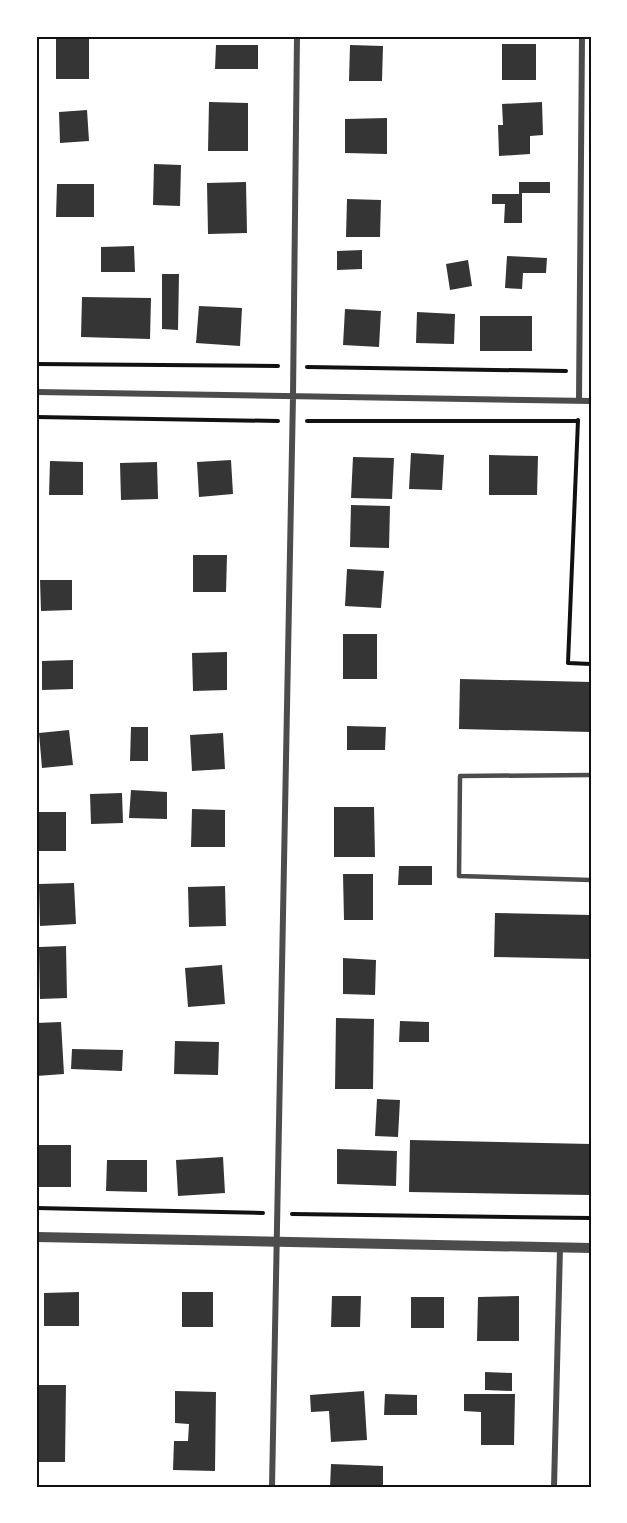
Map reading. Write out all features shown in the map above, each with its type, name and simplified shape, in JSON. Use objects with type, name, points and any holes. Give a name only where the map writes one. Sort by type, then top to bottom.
[{"type":"street","points":[[272,1487],[293,396],[297,36]]},
{"type":"street","points":[[578,401],[582,36]]},
{"type":"street","points":[[36,392],[591,402]]},
{"type":"street","points":[[36,1237],[591,1248]]},
{"type":"street","points":[[554,1487],[560,1248]]},
{"type":"lane","points":[[591,775],[460,776],[459,876],[591,880]]},
{"type":"path","points":[[36,364],[578,372]]},
{"type":"path","points":[[578,401],[568,663],[591,664]]},
{"type":"path","points":[[36,1208],[591,1218]]},
{"type":"building","points":[[56,39],[89,39],[89,79],[56,79]]},
{"type":"building","points":[[502,44],[536,44],[536,80],[502,80]]},
{"type":"building","points":[[216,45],[258,45],[258,69],[215,69]]},
{"type":"building","points":[[350,45],[383,46],[382,81],[349,81]]},
{"type":"building","points":[[209,102],[248,103],[248,151],[208,151]]},
{"type":"building","points":[[542,102],[543,135],[530,136],[530,154],[499,156],[498,125],[503,125],[502,104]]},
{"type":"building","points":[[87,110],[89,141],[60,143],[59,112]]},
{"type":"building","points":[[387,118],[387,154],[345,153],[345,119]]},
{"type":"building","points":[[154,164],[181,165],[180,206],[153,205]]},
{"type":"building","points":[[246,182],[247,233],[208,234],[207,183]]},
{"type":"building","points":[[519,182],[550,182],[550,193],[522,193],[522,223],[504,223],[505,204],[492,204],[492,194],[519,194]]},
{"type":"building","points":[[57,184],[94,184],[94,217],[56,217]]},
{"type":"building","points":[[347,199],[381,200],[380,237],[346,237]]},
{"type":"building","points":[[134,246],[135,272],[101,272],[101,247]]},
{"type":"building","points":[[362,250],[362,269],[337,270],[337,251]]},
{"type":"building","points":[[507,256],[547,258],[546,273],[523,273],[522,289],[505,288]]},
{"type":"building","points":[[468,260],[472,286],[450,290],[446,264]]},
{"type":"building","points":[[162,274],[179,274],[178,330],[162,329]]},
{"type":"building","points":[[82,297],[151,298],[150,339],[81,337]]},
{"type":"building","points":[[199,306],[242,308],[240,346],[196,343]]},
{"type":"building","points":[[345,309],[381,311],[379,347],[343,345]]},
{"type":"building","points":[[417,312],[455,314],[454,344],[416,343]]},
{"type":"building","points":[[480,316],[532,316],[532,351],[480,351]]},
{"type":"building","points":[[411,453],[444,455],[442,490],[409,489]]},
{"type":"building","points":[[489,455],[538,456],[537,495],[489,495]]},
{"type":"building","points":[[353,457],[394,458],[392,499],[351,498]]},
{"type":"building","points":[[231,460],[233,494],[199,497],[197,462]]},
{"type":"building","points":[[50,461],[83,462],[83,495],[49,495]]},
{"type":"building","points":[[157,462],[158,499],[121,500],[120,463]]},
{"type":"building","points":[[351,505],[390,506],[389,548],[350,547]]},
{"type":"building","points":[[193,555],[227,555],[226,592],[193,592]]},
{"type":"building","points":[[347,569],[384,571],[381,608],[345,606]]},
{"type":"building","points":[[40,580],[72,580],[72,610],[41,611]]},
{"type":"building","points":[[343,634],[377,634],[377,679],[343,679]]},
{"type":"building","points":[[227,652],[227,690],[193,691],[192,653]]},
{"type":"building","points":[[73,660],[73,689],[42,690],[42,661]]},
{"type":"building","points":[[460,679],[591,682],[591,732],[459,729]]},
{"type":"building","points":[[347,726],[386,727],[385,750],[347,750]]},
{"type":"building","points":[[131,727],[148,727],[148,761],[130,761]]},
{"type":"building","points":[[69,730],[73,765],[42,768],[39,733]]},
{"type":"building","points":[[223,733],[225,769],[192,771],[190,735]]},
{"type":"building","points":[[131,790],[167,792],[167,819],[129,818]]},
{"type":"building","points":[[122,793],[123,823],[91,824],[90,794]]},
{"type":"building","points":[[334,807],[374,807],[375,857],[334,857]]},
{"type":"building","points":[[192,809],[225,810],[225,847],[191,847]]},
{"type":"building","points":[[37,812],[66,812],[66,851],[36,851]]},
{"type":"building","points":[[399,866],[432,866],[432,885],[398,885]]},
{"type":"building","points":[[343,874],[373,874],[373,920],[344,920]]},
{"type":"building","points":[[74,883],[76,924],[40,926],[39,884]]},
{"type":"building","points":[[225,886],[226,926],[189,927],[188,887]]},
{"type":"building","points":[[495,913],[591,915],[591,959],[494,957]]},
{"type":"building","points":[[66,946],[67,998],[40,999],[39,947]]},
{"type":"building","points":[[343,958],[376,960],[375,995],[343,994]]},
{"type":"building","points":[[222,965],[225,1004],[188,1007],[185,968]]},
{"type":"building","points":[[336,1018],[374,1019],[373,1089],[335,1089]]},
{"type":"building","points":[[400,1021],[429,1022],[429,1042],[399,1042]]},
{"type":"building","points":[[61,1022],[64,1074],[36,1076],[36,1023]]},
{"type":"building","points":[[175,1041],[219,1042],[218,1075],[174,1074]]},
{"type":"building","points":[[72,1049],[123,1050],[122,1071],[71,1069]]},
{"type":"building","points":[[377,1099],[400,1100],[398,1137],[375,1136]]},
{"type":"building","points":[[410,1140],[591,1144],[591,1195],[409,1192]]},
{"type":"building","points":[[36,1145],[71,1145],[71,1187],[36,1187]]},
{"type":"building","points":[[337,1149],[397,1151],[396,1186],[337,1184]]},
{"type":"building","points":[[223,1157],[225,1193],[178,1196],[176,1160]]},
{"type":"building","points":[[107,1160],[147,1160],[147,1192],[106,1191]]},
{"type":"building","points":[[79,1292],[79,1326],[44,1326],[44,1293]]},
{"type":"building","points":[[182,1292],[213,1292],[213,1327],[182,1327]]},
{"type":"building","points":[[332,1296],[361,1296],[360,1327],[331,1327]]},
{"type":"building","points":[[519,1296],[519,1341],[477,1341],[478,1297]]},
{"type":"building","points":[[411,1297],[444,1297],[444,1328],[411,1328]]},
{"type":"building","points":[[485,1372],[512,1373],[512,1391],[485,1390]]},
{"type":"building","points":[[36,1385],[66,1385],[65,1462],[36,1462]]},
{"type":"building","points":[[175,1391],[216,1392],[215,1471],[173,1470],[174,1441],[188,1441],[189,1424],[175,1423]]},
{"type":"building","points":[[364,1391],[367,1440],[331,1442],[329,1411],[311,1412],[310,1395]]},
{"type":"building","points":[[385,1394],[417,1395],[417,1415],[384,1415]]},
{"type":"building","points":[[464,1394],[515,1394],[514,1445],[481,1445],[481,1412],[464,1411]]},
{"type":"building","points":[[331,1464],[383,1466],[383,1487],[330,1487]]}]
